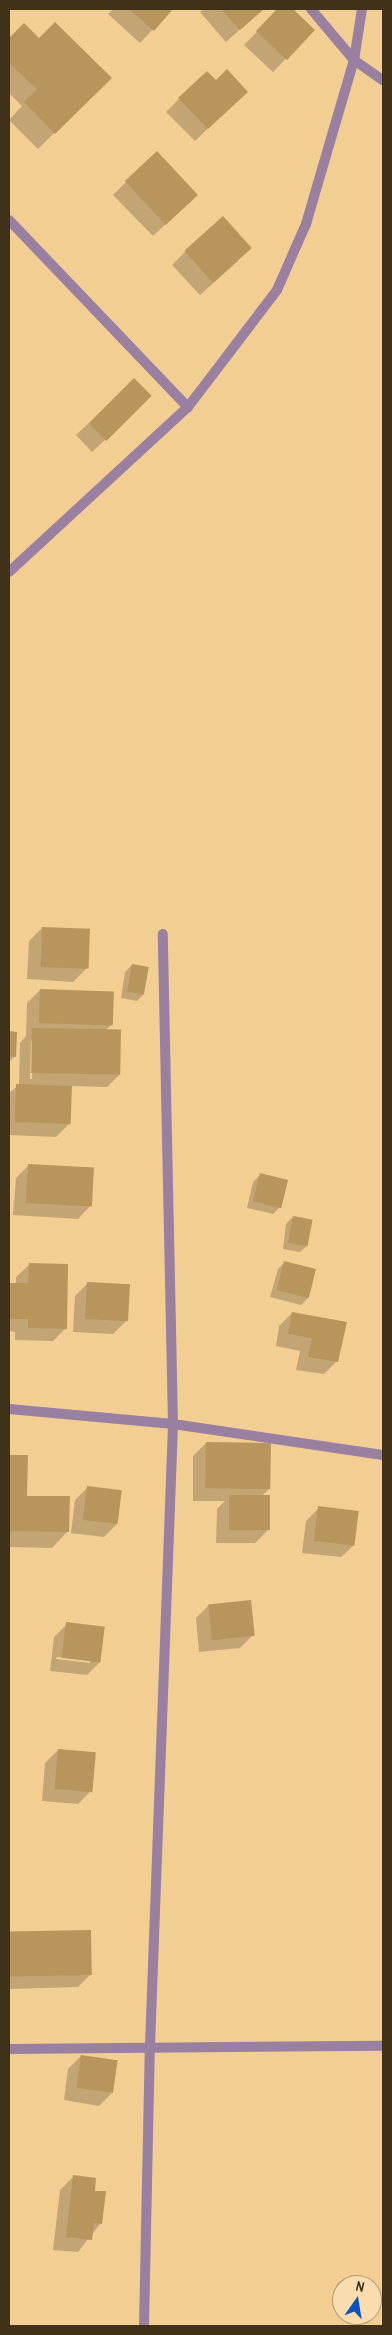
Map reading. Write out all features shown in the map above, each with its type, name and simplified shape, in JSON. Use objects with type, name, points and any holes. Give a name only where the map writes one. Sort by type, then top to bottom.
[{"type":"street","points":[[311,9],[354,60],[383,80]]},
{"type":"street","points":[[9,572],[188,407],[277,290],[306,224],[354,60],[362,9]]},
{"type":"street","points":[[9,220],[188,407]]},
{"type":"street","points":[[144,2326],[150,2046],[173,1424],[163,934]]},
{"type":"street","points":[[9,1409],[173,1424],[383,1456]]},
{"type":"street","points":[[9,2048],[383,2046]]},
{"type":"building","points":[[129,9],[173,9],[154,31]]},
{"type":"building","points":[[221,9],[264,9],[240,30]]},
{"type":"building","points":[[277,9],[293,9],[315,30],[287,60],[256,31]]},
{"type":"building","points":[[55,22],[112,78],[55,134],[24,102],[37,89],[9,63],[9,38],[24,23],[39,38]]},
{"type":"building","points":[[227,69],[248,92],[208,129],[178,98],[207,71],[216,80]]},
{"type":"building","points":[[157,151],[198,195],[166,225],[125,181]]},
{"type":"building","points":[[223,216],[252,248],[213,283],[184,251]]},
{"type":"building","points":[[134,378],[152,396],[106,441],[89,423]]},
{"type":"building","points":[[42,927],[90,929],[89,969],[41,967]]},
{"type":"building","points":[[132,964],[149,967],[144,995],[127,992]]},
{"type":"building","points":[[40,989],[114,992],[113,1026],[39,1023]]},
{"type":"building","points":[[32,1028],[121,1030],[120,1075],[31,1073]]},
{"type":"building","points":[[9,1031],[17,1032],[16,1057],[9,1056]]},
{"type":"building","points":[[16,1084],[72,1086],[71,1124],[15,1122]]},
{"type":"building","points":[[28,1164],[94,1167],[92,1206],[26,1203]]},
{"type":"building","points":[[260,1173],[288,1180],[281,1208],[253,1201]]},
{"type":"building","points":[[293,1216],[313,1220],[307,1246],[288,1243]]},
{"type":"building","points":[[284,1261],[316,1269],[309,1298],[277,1290]]},
{"type":"building","points":[[29,1263],[68,1264],[67,1329],[28,1328],[28,1319],[9,1319],[9,1283],[28,1283]]},
{"type":"building","points":[[87,1282],[130,1284],[128,1321],[85,1319]]},
{"type":"building","points":[[292,1312],[347,1322],[338,1362],[308,1357],[312,1338],[288,1334]]},
{"type":"building","points":[[206,1442],[271,1443],[270,1489],[205,1488]]},
{"type":"building","points":[[9,1455],[28,1455],[27,1496],[70,1496],[69,1532],[9,1531]]},
{"type":"building","points":[[87,1486],[122,1490],[118,1524],[83,1520]]},
{"type":"building","points":[[229,1495],[270,1495],[270,1530],[229,1530]]},
{"type":"building","points":[[318,1506],[359,1511],[354,1546],[314,1541]]},
{"type":"building","points":[[251,1600],[255,1636],[212,1640],[208,1604]]},
{"type":"building","points":[[66,1622],[105,1627],[100,1662],[62,1658]]},
{"type":"building","points":[[58,1749],[96,1752],[92,1792],[55,1789]]},
{"type":"building","points":[[91,1930],[92,1975],[10,1976],[9,1931]]},
{"type":"building","points":[[81,2055],[118,2060],[113,2093],[76,2088]]},
{"type":"building","points":[[73,2175],[96,2178],[95,2191],[106,2191],[102,2224],[94,2223],[92,2240],[66,2237]]}]
